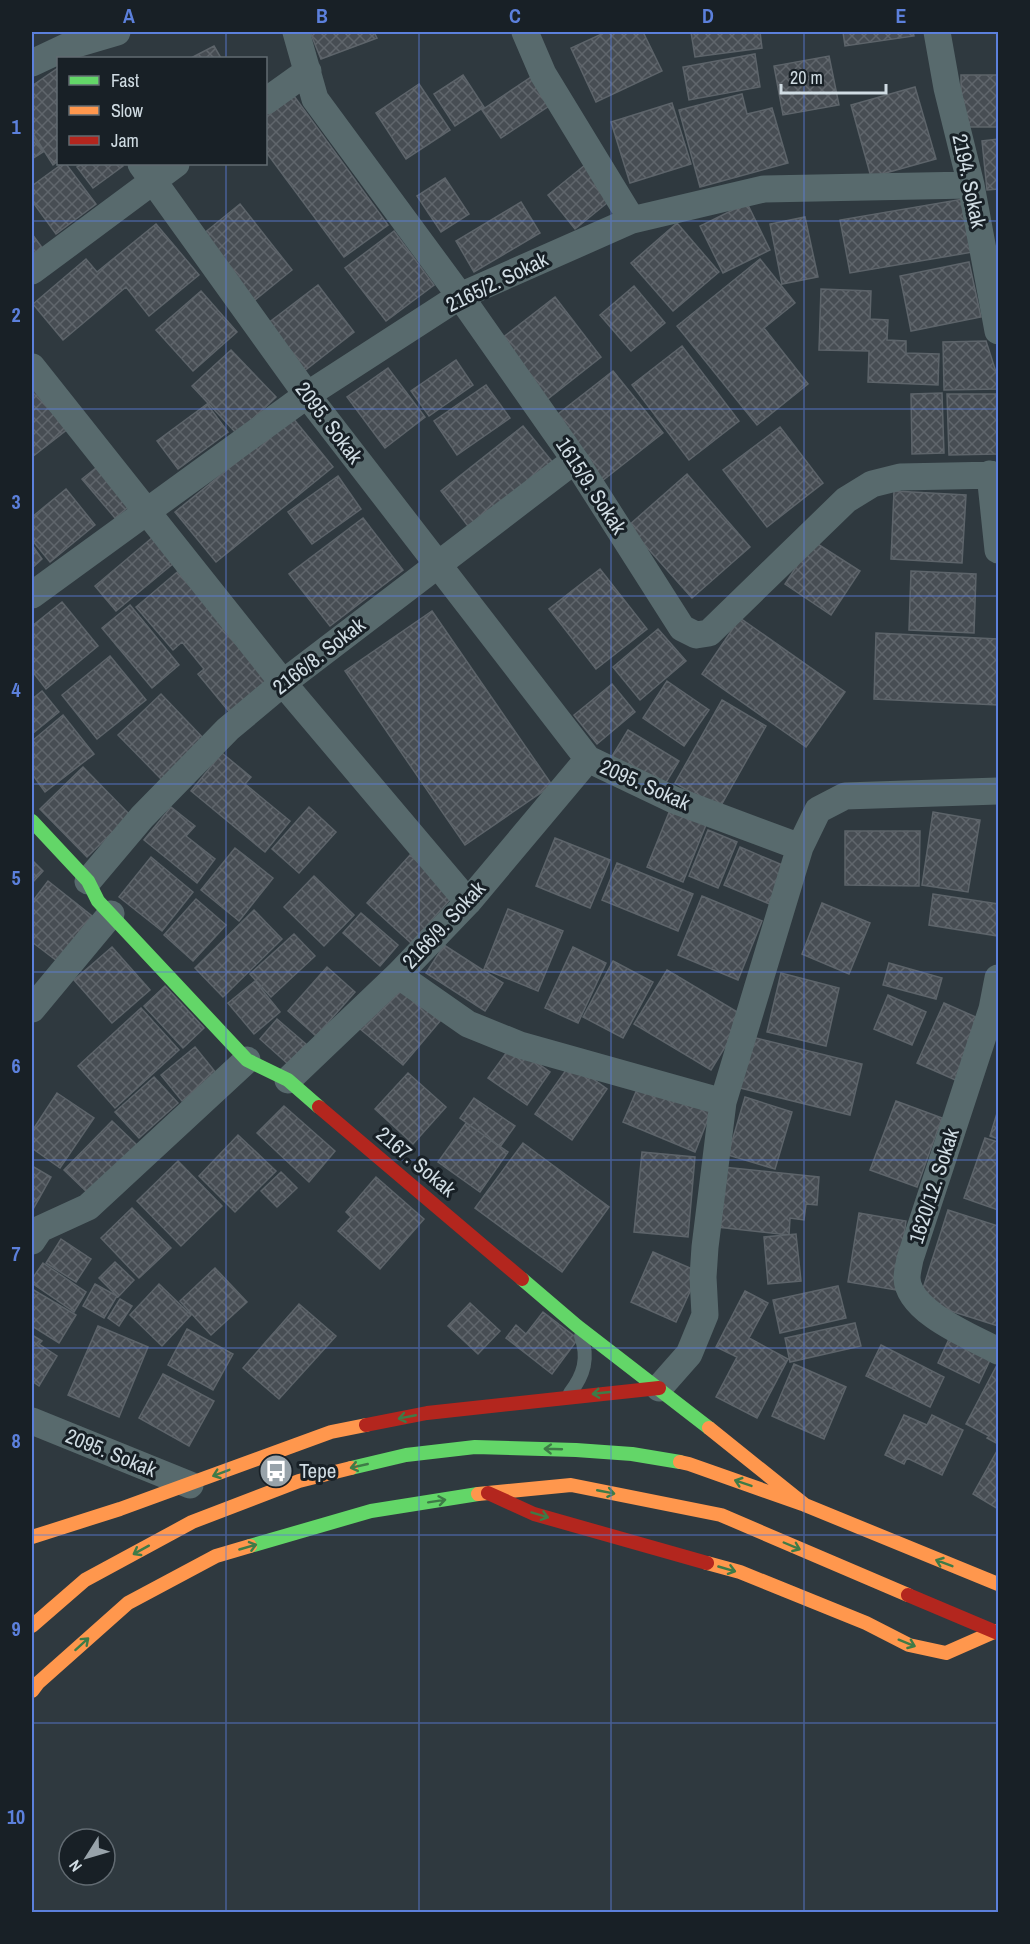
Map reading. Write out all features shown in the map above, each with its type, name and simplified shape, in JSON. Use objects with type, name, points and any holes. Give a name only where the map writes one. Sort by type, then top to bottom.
[{"type":"main road","name":"2167. Sokak","points":[[32,820],[88,881],[99,901],[247,1060],[288,1080],[577,1326],[806,1505]]},
{"type":"main road","points":[[32,1537],[190,1485],[331,1432],[427,1413],[659,1388]]},
{"type":"main road","points":[[32,1626],[85,1580],[192,1522],[299,1481],[406,1455],[475,1447],[632,1454],[689,1464],[806,1505],[999,1584]]},
{"type":"main road","points":[[34,1686],[128,1604],[216,1556],[371,1511],[486,1492],[571,1485],[721,1515],[998,1630]]},
{"type":"main road","points":[[486,1492],[534,1514],[740,1572],[866,1623],[909,1645],[946,1653],[998,1630]]},
{"type":"main road","points":[[158,1526],[192,1522]]},
{"type":"main road","points":[[56,1530],[90,1534]]},
{"type":"street","points":[[32,63],[66,46],[117,32]]},
{"type":"street","name":"1615/9. Sokak","points":[[296,32],[315,99],[460,296],[575,460],[682,627],[696,635],[709,633],[846,500],[872,484],[900,477],[994,475]]},
{"type":"street","points":[[525,32],[543,74],[632,220]]},
{"type":"street","name":"2194. Sokak","points":[[937,32],[947,88],[971,185],[999,331]]},
{"type":"street","points":[[267,100],[308,70]]},
{"type":"street","points":[[32,271],[146,172],[172,165]]},
{"type":"street","name":"2095. Sokak","points":[[146,172],[307,395],[588,759],[674,800],[800,847]]},
{"type":"street","name":"2165/2. Sokak","points":[[32,596],[307,395],[460,296],[632,220],[764,189],[971,185]]},
{"type":"street","points":[[32,367],[283,683],[468,902]]},
{"type":"street","name":"2166/8. Sokak","points":[[88,881],[157,801],[228,729],[283,683],[575,460]]},
{"type":"street","points":[[994,475],[999,550]]},
{"type":"street","name":"2166/9. Sokak","points":[[288,1080],[398,975],[468,902],[588,759]]},
{"type":"street","points":[[659,1388],[689,1354],[705,1315],[703,1278],[705,1247],[723,1102],[800,847],[818,810],[845,796],[999,791]]},
{"type":"street","points":[[32,1009],[111,914]]},
{"type":"street","points":[[398,975],[468,1024],[520,1045],[723,1102]]},
{"type":"street","name":"1620/12. Sokak","points":[[999,978],[992,1009],[910,1259],[907,1279],[914,1298],[932,1316],[999,1351]]},
{"type":"street","points":[[32,1241],[40,1229],[88,1207],[247,1060]]},
{"type":"street","name":"2095. Sokak","points":[[32,1421],[190,1485]]},
{"type":"lane","points":[[566,1397],[578,1383],[584,1370],[584,1346],[577,1326]]},
{"type":"building","points":[[310,32],[374,32],[377,38],[321,59]]},
{"type":"building","points":[[606,32],[643,32],[662,71],[596,102],[571,48]]},
{"type":"building","points":[[691,32],[760,32],[762,48],[695,57]]},
{"type":"building","points":[[843,32],[913,32],[914,36],[845,46]]},
{"type":"building","points":[[214,46],[220,57],[193,57]]},
{"type":"building","points":[[755,54],[760,87],[689,100],[683,67]]},
{"type":"building","points":[[829,56],[839,105],[783,115],[774,66]]},
{"type":"building","points":[[57,69],[57,162],[53,165],[32,132],[32,86]]},
{"type":"building","points":[[537,73],[555,102],[501,138],[482,110]]},
{"type":"building","points":[[463,75],[484,107],[455,126],[434,94]]},
{"type":"building","points":[[961,75],[998,75],[998,127],[961,127]]},
{"type":"building","points":[[419,84],[450,130],[406,159],[376,113]]},
{"type":"building","points":[[915,87],[936,159],[871,177],[851,105]]},
{"type":"building","points":[[742,94],[747,114],[772,108],[788,163],[700,187],[679,110]]},
{"type":"building","points":[[294,96],[388,225],[344,257],[267,153],[267,116]]},
{"type":"building","points":[[672,103],[691,164],[630,183],[611,122]]},
{"type":"building","points":[[32,135],[43,152],[32,159]]},
{"type":"building","points":[[998,139],[998,189],[987,190],[982,141]]},
{"type":"building","points":[[61,165],[67,165],[96,204],[56,234],[32,201],[32,186]]},
{"type":"building","points":[[80,165],[123,166],[93,188],[77,167]]},
{"type":"building","points":[[585,165],[612,199],[575,229],[548,195]]},
{"type":"building","points":[[445,178],[469,214],[441,232],[417,196]]},
{"type":"building","points":[[963,199],[973,252],[850,273],[840,220]]},
{"type":"building","points":[[521,202],[540,233],[474,272],[456,241]]},
{"type":"building","points":[[747,203],[770,250],[723,273],[700,226]]},
{"type":"building","points":[[240,204],[292,270],[250,304],[198,238]]},
{"type":"building","points":[[805,217],[818,277],[782,284],[770,224]]},
{"type":"building","points":[[677,223],[719,272],[673,311],[631,263]]},
{"type":"building","points":[[156,224],[199,275],[149,316],[126,287],[63,340],[33,304],[86,259],[97,272]]},
{"type":"building","points":[[394,231],[434,285],[386,321],[345,268]]},
{"type":"building","points":[[32,234],[43,249],[32,259]]},
{"type":"building","points":[[760,259],[795,303],[764,328],[808,384],[757,425],[677,326]]},
{"type":"building","points":[[969,262],[981,317],[911,331],[900,276]]},
{"type":"building","points":[[318,285],[354,332],[303,372],[267,324]]},
{"type":"building","points":[[634,286],[665,323],[631,351],[600,315]]},
{"type":"building","points":[[821,289],[871,291],[870,319],[888,320],[887,340],[906,341],[906,353],[939,354],[938,385],[868,382],[869,351],[819,350]]},
{"type":"building","points":[[201,291],[237,332],[193,371],[156,330]]},
{"type":"building","points":[[555,297],[601,357],[544,402],[497,342]]},
{"type":"building","points":[[986,341],[998,378],[998,389],[944,390],[943,342]]},
{"type":"building","points":[[682,346],[739,421],[689,460],[632,385]]},
{"type":"building","points":[[231,350],[276,397],[237,434],[192,386]]},
{"type":"building","points":[[456,360],[473,385],[429,416],[411,391]]},
{"type":"building","points":[[388,368],[425,417],[385,448],[347,397]]},
{"type":"building","points":[[613,371],[663,433],[602,481],[553,418]]},
{"type":"building","points":[[32,381],[69,428],[32,457]]},
{"type":"building","points":[[486,385],[510,418],[457,455],[434,421]]},
{"type":"building","points":[[942,393],[944,453],[912,454],[911,394]]},
{"type":"building","points":[[947,394],[998,394],[998,454],[949,455]]},
{"type":"building","points":[[207,404],[228,432],[178,469],[157,441]]},
{"type":"building","points":[[292,417],[333,467],[216,562],[175,512]]},
{"type":"building","points":[[523,426],[554,464],[471,530],[441,491]]},
{"type":"building","points":[[780,427],[823,483],[767,527],[723,470]]},
{"type":"building","points":[[101,464],[133,503],[115,518],[82,479]]},
{"type":"building","points":[[687,474],[750,547],[692,598],[628,526]]},
{"type":"building","points":[[338,476],[361,509],[312,544],[288,512]]},
{"type":"building","points":[[66,489],[95,525],[50,562],[32,540],[32,517]]},
{"type":"building","points":[[894,491],[966,495],[962,563],[891,559]]},
{"type":"building","points":[[363,518],[403,570],[330,626],[289,574]]},
{"type":"building","points":[[153,537],[174,563],[116,611],[95,586]]},
{"type":"building","points":[[813,541],[860,571],[831,615],[785,584]]},
{"type":"building","points":[[32,545],[42,559],[32,568]]},
{"type":"building","points":[[182,568],[274,679],[231,714],[198,674],[204,669],[182,642],[173,650],[136,607]]},
{"type":"building","points":[[600,569],[647,629],[596,669],[549,609]]},
{"type":"building","points":[[911,571],[976,574],[974,633],[909,630]]},
{"type":"building","points":[[62,602],[98,646],[46,689],[32,671],[32,626]]},
{"type":"building","points":[[130,605],[179,665],[152,688],[102,628]]},
{"type":"building","points":[[432,611],[552,785],[465,845],[345,671]]},
{"type":"building","points":[[740,618],[845,692],[806,747],[702,674]]},
{"type":"building","points":[[658,629],[686,661],[640,700],[613,667]]},
{"type":"building","points":[[876,633],[998,639],[998,705],[874,699]]},
{"type":"building","points":[[110,656],[146,700],[97,739],[62,695]]},
{"type":"building","points":[[667,681],[709,710],[684,746],[643,718]]},
{"type":"building","points":[[612,684],[635,712],[597,744],[574,715]]},
{"type":"building","points":[[42,691],[59,712],[32,734],[32,699]]},
{"type":"building","points":[[161,694],[206,741],[163,781],[118,735]]},
{"type":"building","points":[[722,700],[766,726],[719,809],[675,783]]},
{"type":"building","points":[[63,715],[94,754],[45,792],[32,774],[32,741]]},
{"type":"building","points":[[628,730],[679,761],[662,789],[611,758]]},
{"type":"building","points":[[222,753],[251,777],[245,784],[290,821],[265,852],[191,791]]},
{"type":"building","points":[[83,767],[130,815],[87,857],[40,809]]},
{"type":"building","points":[[171,807],[195,826],[186,836],[215,859],[197,883],[144,840]]},
{"type":"building","points":[[309,807],[336,832],[299,873],[272,849]]},
{"type":"building","points":[[670,810],[706,825],[683,882],[647,867]]},
{"type":"building","points":[[933,812],[980,820],[968,892],[922,885]]},
{"type":"building","points":[[708,830],[737,842],[718,888],[689,876]]},
{"type":"building","points":[[845,831],[920,831],[919,886],[845,885]]},
{"type":"building","points":[[555,838],[610,860],[590,908],[536,886]]},
{"type":"building","points":[[740,847],[787,867],[772,905],[724,885]]},
{"type":"building","points":[[235,848],[273,878],[239,921],[201,890]]},
{"type":"building","points":[[410,855],[454,895],[411,943],[367,903]]},
{"type":"building","points":[[151,857],[193,892],[162,931],[119,897]]},
{"type":"building","points":[[32,860],[43,871],[32,883]]},
{"type":"building","points":[[617,863],[693,894],[678,931],[602,900]]},
{"type":"building","points":[[314,876],[354,915],[324,946],[284,907]]},
{"type":"building","points":[[48,881],[92,916],[57,961],[32,942],[32,902]]},
{"type":"building","points":[[933,894],[998,904],[998,936],[929,925]]},
{"type":"building","points":[[702,896],[762,921],[738,980],[678,955]]},
{"type":"building","points":[[196,899],[226,925],[193,961],[164,935]]},
{"type":"building","points":[[822,903],[870,923],[849,974],[802,954]]},
{"type":"building","points":[[508,909],[563,931],[538,991],[484,969]]},
{"type":"building","points":[[254,910],[282,939],[223,997],[195,968]]},
{"type":"building","points":[[361,913],[398,945],[380,966],[343,933]]},
{"type":"building","points":[[294,934],[315,956],[271,997],[250,974]]},
{"type":"building","points":[[444,945],[503,983],[485,1011],[426,973]]},
{"type":"building","points":[[112,947],[150,990],[112,1023],[74,980]]},
{"type":"building","points":[[573,947],[606,963],[578,1023],[545,1008]]},
{"type":"building","points":[[613,961],[653,982],[623,1038],[583,1017]]},
{"type":"building","points":[[889,963],[942,978],[936,999],[883,985]]},
{"type":"building","points":[[327,967],[355,992],[316,1036],[288,1011]]},
{"type":"building","points":[[667,970],[744,1016],[711,1070],[634,1024]]},
{"type":"building","points":[[781,973],[839,988],[826,1046],[767,1032]]},
{"type":"building","points":[[255,981],[280,1012],[254,1034],[228,1003]]},
{"type":"building","points":[[396,985],[440,1021],[403,1065],[359,1028]]},
{"type":"building","points":[[165,986],[204,1028],[183,1048],[144,1006]]},
{"type":"building","points":[[888,995],[926,1012],[912,1045],[874,1029]]},
{"type":"building","points":[[944,1003],[987,1022],[960,1082],[917,1063]]},
{"type":"building","points":[[141,1008],[179,1050],[115,1108],[78,1066]]},
{"type":"building","points":[[277,1019],[306,1044],[288,1064],[260,1039]]},
{"type":"building","points":[[748,1036],[862,1064],[850,1115],[736,1087]]},
{"type":"building","points":[[512,1045],[550,1072],[527,1105],[488,1078]]},
{"type":"building","points":[[195,1047],[216,1073],[182,1101],[161,1075]]},
{"type":"building","points":[[571,1063],[607,1089],[572,1140],[535,1114]]},
{"type":"building","points":[[408,1073],[446,1107],[413,1144],[375,1109]]},
{"type":"building","points":[[154,1077],[178,1103],[139,1138],[115,1112]]},
{"type":"building","points":[[641,1080],[712,1109],[695,1152],[623,1122]]},
{"type":"building","points":[[57,1093],[94,1118],[60,1168],[32,1148],[32,1131]]},
{"type":"building","points":[[745,1097],[792,1112],[775,1169],[728,1155]]},
{"type":"building","points":[[474,1098],[515,1126],[500,1147],[460,1118]]},
{"type":"building","points":[[896,1101],[942,1118],[917,1187],[870,1170]]},
{"type":"building","points":[[284,1106],[335,1151],[309,1182],[257,1133]]},
{"type":"building","points":[[998,1110],[998,1139],[990,1136]]},
{"type":"building","points":[[112,1121],[139,1147],[91,1196],[64,1170]]},
{"type":"building","points":[[466,1123],[508,1152],[480,1192],[438,1162]]},
{"type":"building","points":[[238,1135],[276,1171],[235,1212],[199,1176]]},
{"type":"building","points":[[985,1138],[998,1142],[998,1210],[964,1198]]},
{"type":"building","points":[[523,1143],[609,1207],[562,1272],[475,1208]]},
{"type":"building","points":[[642,1152],[695,1157],[688,1237],[634,1232]]},
{"type":"building","points":[[178,1161],[222,1206],[181,1246],[137,1201]]},
{"type":"building","points":[[32,1166],[51,1177],[32,1211]]},
{"type":"building","points":[[723,1167],[819,1177],[817,1205],[806,1204],[804,1220],[790,1218],[789,1235],[717,1227]]},
{"type":"building","points":[[281,1172],[297,1188],[277,1207],[261,1191]]},
{"type":"building","points":[[376,1177],[424,1219],[380,1269],[338,1231],[351,1217],[346,1212]]},
{"type":"building","points":[[132,1208],[171,1248],[139,1278],[101,1238]]},
{"type":"building","points":[[948,1210],[998,1226],[998,1326],[919,1301]]},
{"type":"building","points":[[859,1213],[906,1221],[896,1290],[848,1282]]},
{"type":"building","points":[[796,1234],[801,1281],[768,1284],[764,1237]]},
{"type":"building","points":[[61,1239],[91,1259],[76,1282],[46,1263]]},
{"type":"building","points":[[653,1252],[699,1272],[676,1322],[631,1302]]},
{"type":"building","points":[[115,1262],[134,1280],[118,1297],[99,1278]]},
{"type":"building","points":[[43,1263],[86,1292],[74,1312],[32,1283],[32,1279]]},
{"type":"building","points":[[215,1268],[247,1302],[211,1335],[180,1301]]},
{"type":"building","points":[[95,1284],[117,1296],[104,1318],[83,1306]]},
{"type":"building","points":[[159,1284],[191,1315],[162,1346],[130,1315]]},
{"type":"building","points":[[838,1286],[846,1318],[780,1333],[773,1300]]},
{"type":"building","points":[[32,1289],[76,1315],[59,1343],[32,1326]]},
{"type":"building","points":[[745,1291],[768,1303],[749,1338],[788,1359],[757,1418],[716,1397],[737,1357],[716,1347]]},
{"type":"building","points":[[120,1299],[132,1306],[119,1326],[108,1318]]},
{"type":"building","points":[[470,1303],[500,1331],[478,1354],[448,1326]]},
{"type":"building","points":[[299,1304],[336,1336],[279,1399],[243,1368]]},
{"type":"building","points":[[543,1312],[578,1339],[552,1374],[506,1338],[516,1325],[526,1334]]},
{"type":"building","points":[[855,1323],[861,1346],[790,1362],[785,1338]]},
{"type":"building","points":[[98,1326],[148,1347],[119,1417],[68,1395]]},
{"type":"building","points":[[187,1329],[233,1354],[213,1390],[168,1365]]},
{"type":"building","points":[[32,1335],[42,1341],[39,1344],[57,1356],[39,1386],[32,1381]]},
{"type":"building","points":[[949,1339],[990,1360],[979,1383],[938,1363]]},
{"type":"building","points":[[881,1345],[944,1377],[930,1407],[866,1376]]},
{"type":"building","points":[[998,1363],[998,1444],[987,1438],[989,1436],[966,1424]]},
{"type":"building","points":[[794,1364],[846,1387],[824,1439],[772,1416]]},
{"type":"building","points":[[163,1374],[214,1401],[189,1446],[139,1418]]},
{"type":"building","points":[[904,1415],[927,1425],[932,1415],[963,1430],[942,1475],[907,1458],[904,1464],[885,1455]]},
{"type":"building","points":[[998,1452],[998,1509],[973,1494]]},
{"type":"traffic: fast","points":[[32,821],[88,881],[98,901],[247,1060],[288,1080],[319,1107]]},
{"type":"traffic: fast","points":[[522,1279],[577,1326],[709,1428]]},
{"type":"traffic: fast","points":[[351,1468],[406,1455],[475,1447],[632,1454],[680,1462]]},
{"type":"traffic: fast","points":[[250,1546],[371,1511],[478,1494]]},
{"type":"traffic: slow","points":[[32,1537],[120,1509],[331,1432],[366,1425]]},
{"type":"traffic: slow","points":[[709,1428],[805,1505]]},
{"type":"traffic: slow","points":[[680,1462],[805,1505],[998,1584]]},
{"type":"traffic: slow","points":[[32,1626],[85,1580],[192,1522],[299,1481],[351,1468]]},
{"type":"traffic: slow","points":[[478,1494],[571,1485],[721,1515],[908,1595]]},
{"type":"traffic: slow","points":[[32,1691],[38,1683],[128,1603],[216,1556],[250,1546]]},
{"type":"traffic: slow","points":[[707,1563],[740,1572],[866,1623],[909,1645],[946,1653],[996,1631]]},
{"type":"traffic: jam","points":[[319,1107],[522,1279]]},
{"type":"traffic: jam","points":[[366,1425],[427,1413],[659,1388]]},
{"type":"traffic: jam","points":[[488,1493],[534,1514],[707,1563]]},
{"type":"traffic: jam","points":[[908,1595],[998,1633]]},
{"type":"place","name":"Tepe","points":[[276,1471]]}]
